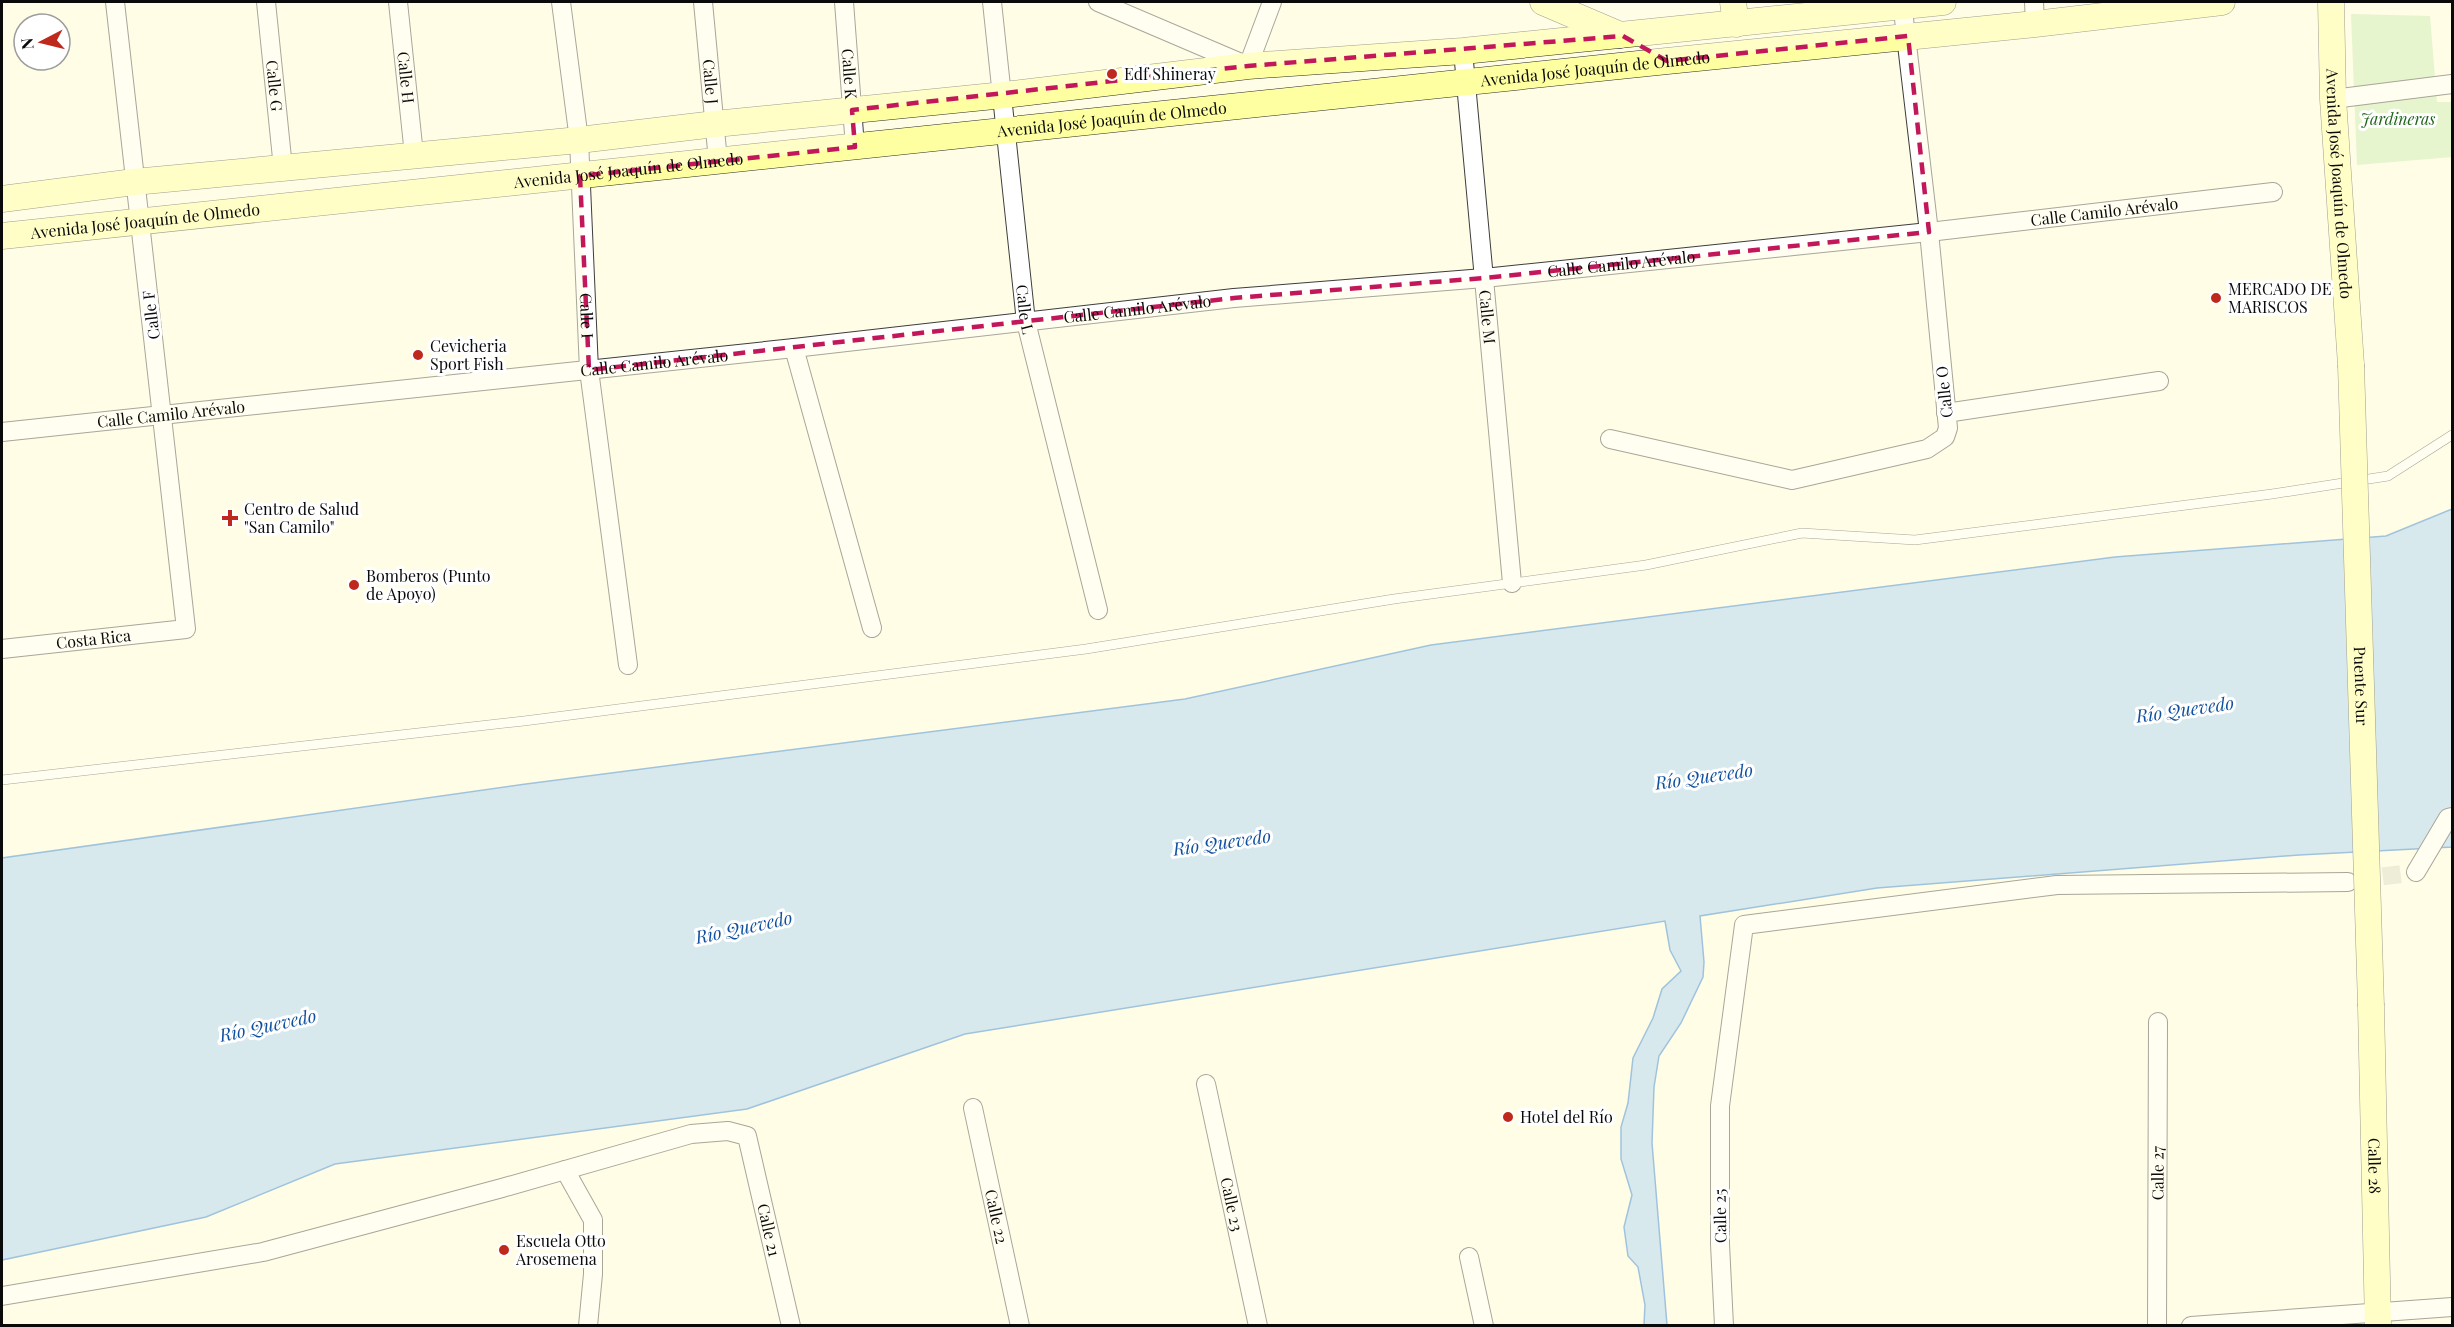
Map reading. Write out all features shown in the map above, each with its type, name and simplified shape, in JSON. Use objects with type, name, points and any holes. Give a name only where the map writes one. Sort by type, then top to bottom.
[{"type":"main road","points":[[1543,2],[1623,36],[1667,61]]},
{"type":"main road","name":"Avenida José Joaquín de Olmedo","points":[[2,199],[134,182],[579,140],[1004,95],[1248,66],[1463,51],[1623,36],[1735,13],[1943,2]]},
{"type":"main road","name":"Avenida José Joaquín de Olmedo","points":[[2,236],[1908,36],[2035,13],[2222,2]]},
{"type":"main road","name":"Avenida José Joaquín de Olmedo","points":[[2331,2],[2333,99],[2351,365]]},
{"type":"main road","name":"Puente Sur","points":[[2351,365],[2371,1006]]},
{"type":"main road","name":"Calle 28","points":[[2371,1006],[2378,1318]]},
{"type":"street","name":"Calle F","points":[[115,2],[186,629]]},
{"type":"street","name":"Calle G","points":[[266,2],[283,168]]},
{"type":"street","name":"Calle H","points":[[398,2],[414,155]]},
{"type":"street","name":"Calle I","points":[[561,2],[579,140],[589,370],[628,665]]},
{"type":"street","name":"Calle J","points":[[703,2],[718,161]]},
{"type":"street","name":"Calle K","points":[[844,2],[855,147]]},
{"type":"street","name":"Calle L","points":[[992,2],[1004,95],[1026,322],[1098,610]]},
{"type":"street","points":[[1098,2],[1248,66],[1272,2]]},
{"type":"street","name":"Calle O","points":[[1610,439],[1792,480],[1927,449],[1945,437],[1948,428],[1929,232],[1908,36],[1902,4]]},
{"type":"street","name":"Calle M","points":[[1463,51],[1512,583]]},
{"type":"street","points":[[2333,99],[2452,84]]},
{"type":"street","name":"Calle Camilo Arévalo","points":[[2,432],[794,348],[1234,298],[1484,278],[1929,232],[2273,192]]},
{"type":"street","points":[[794,348],[872,628]]},
{"type":"street","points":[[1946,413],[2159,381]]},
{"type":"street","name":"Costa Rica","points":[[2,649],[186,629]]},
{"type":"street","points":[[2416,872],[2448,818],[2452,817]]},
{"type":"street","name":"Calle 25","points":[[1724,1326],[1720,1245],[1720,1106],[1744,926],[2057,885],[2348,882]]},
{"type":"street","name":"Calle 27","points":[[2157,1326],[2158,1022]]},
{"type":"street","name":"Calle 23","points":[[1206,1084],[1258,1326]]},
{"type":"street","name":"Calle 22","points":[[973,1108],[1020,1326]]},
{"type":"street","name":"Calle 21","points":[[565,1170],[691,1134],[728,1131],[747,1136],[791,1326]]},
{"type":"street","points":[[2,1296],[263,1252],[565,1170],[593,1221],[593,1274],[588,1326]]},
{"type":"street","points":[[1469,1257],[1484,1326]]},
{"type":"street","points":[[2191,1326],[2378,1318],[2452,1307]]},
{"type":"lane","points":[[2,780],[524,722],[1086,649],[1394,599],[1646,565],[1802,533],[1915,540],[2272,494],[2388,476],[2452,435]]},
{"type":"highlighted area","points":[[1623,36],[1667,61],[1908,36],[1929,232],[1484,278],[1234,298],[589,370],[580,176],[855,147],[852,110],[1248,66]]},
{"type":"green space","name":"Jardineras","points":[[2351,14],[2430,16],[2437,102],[2452,102],[2452,157],[2357,165]]},
{"type":"water","name":"Río Quevedo","points":[[2452,509],[2452,847],[2299,855],[1877,888],[1700,916],[1703,977],[1681,1023],[1659,1056],[1654,1087],[1652,1143],[1667,1325],[1644,1325],[1645,1305],[1638,1267],[1628,1256],[1624,1227],[1632,1195],[1621,1159],[1621,1127],[1628,1103],[1633,1058],[1653,1018],[1662,989],[1681,971],[1670,950],[1665,921],[965,1034],[747,1109],[335,1164],[206,1217],[2,1260],[2,858],[526,784],[1185,699],[1431,645],[2115,557],[2386,536]]},
{"type":"tunnel","points":[[2356,880],[2416,872]]},
{"type":"place","name":"Edf Shineray","points":[[1112,74]]},
{"type":"place","name":"MERCADO DE MARISCOS","points":[[2216,298]]},
{"type":"place","name":"Cevicheria Sport Fish","points":[[418,355]]},
{"type":"place","name":"Centro de Salud \"San Camilo\"","points":[[230,518]]},
{"type":"place","name":"Bomberos (Punto de Apoyo)","points":[[354,585]]},
{"type":"place","name":"Hotel del Río","points":[[1508,1117]]},
{"type":"place","name":"Escuela Otto Arosemena","points":[[504,1250]]}]
